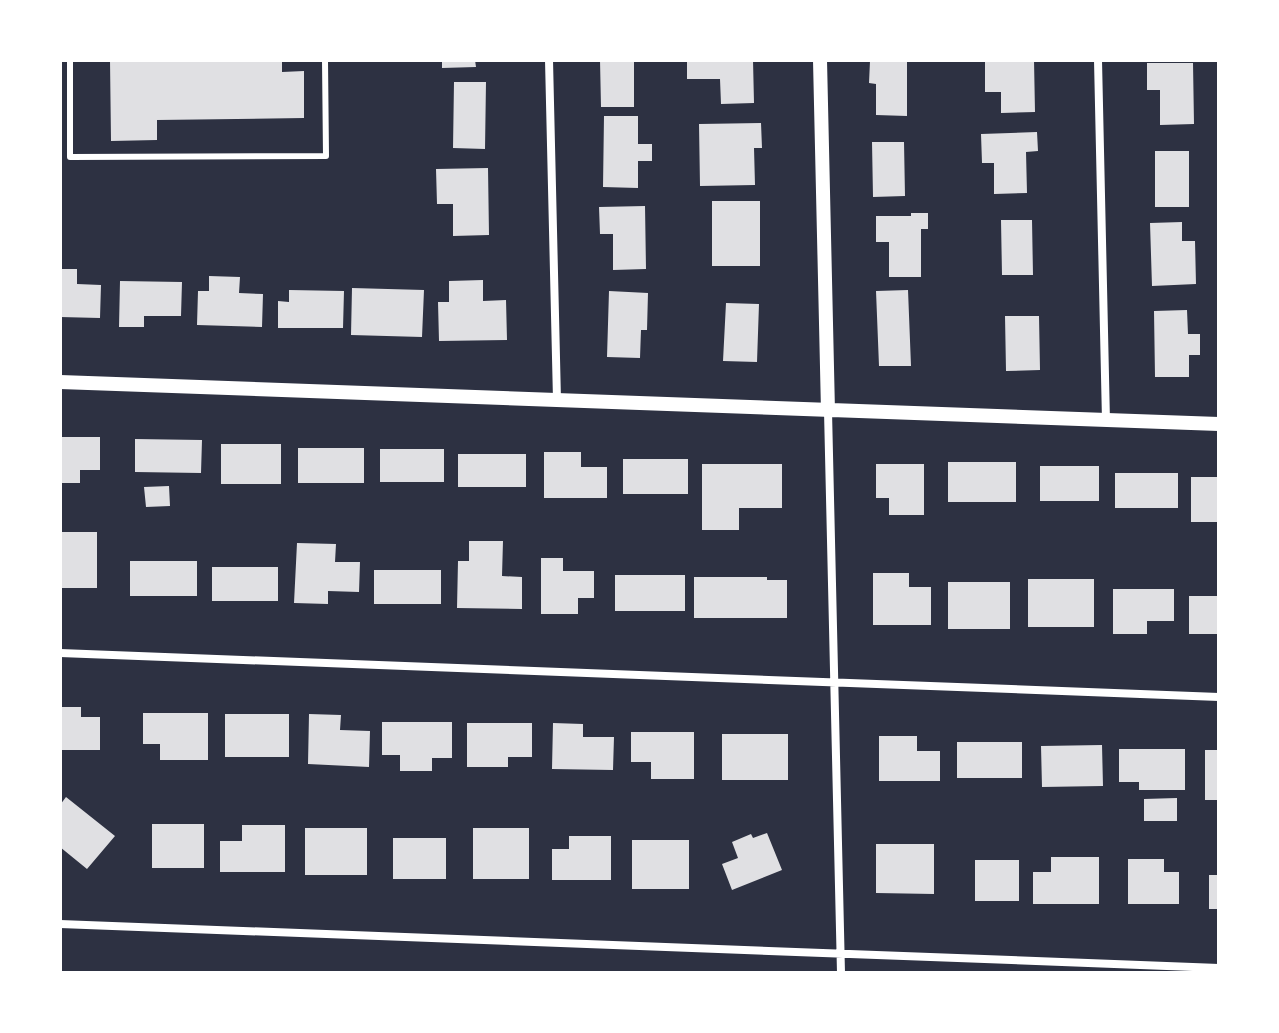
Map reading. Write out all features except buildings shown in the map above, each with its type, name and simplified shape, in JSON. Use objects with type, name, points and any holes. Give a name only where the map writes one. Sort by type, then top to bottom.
[{"type":"street","points":[[549,60],[557,400]]},
{"type":"street","points":[[820,60],[841,973]]},
{"type":"street","points":[[1098,60],[1106,421]]},
{"type":"street","points":[[60,382],[1219,424]]},
{"type":"street","points":[[60,653],[1219,697]]},
{"type":"street","points":[[60,924],[1219,968]]},
{"type":"lane","points":[[70,60],[70,157],[326,156],[325,60]]}]
